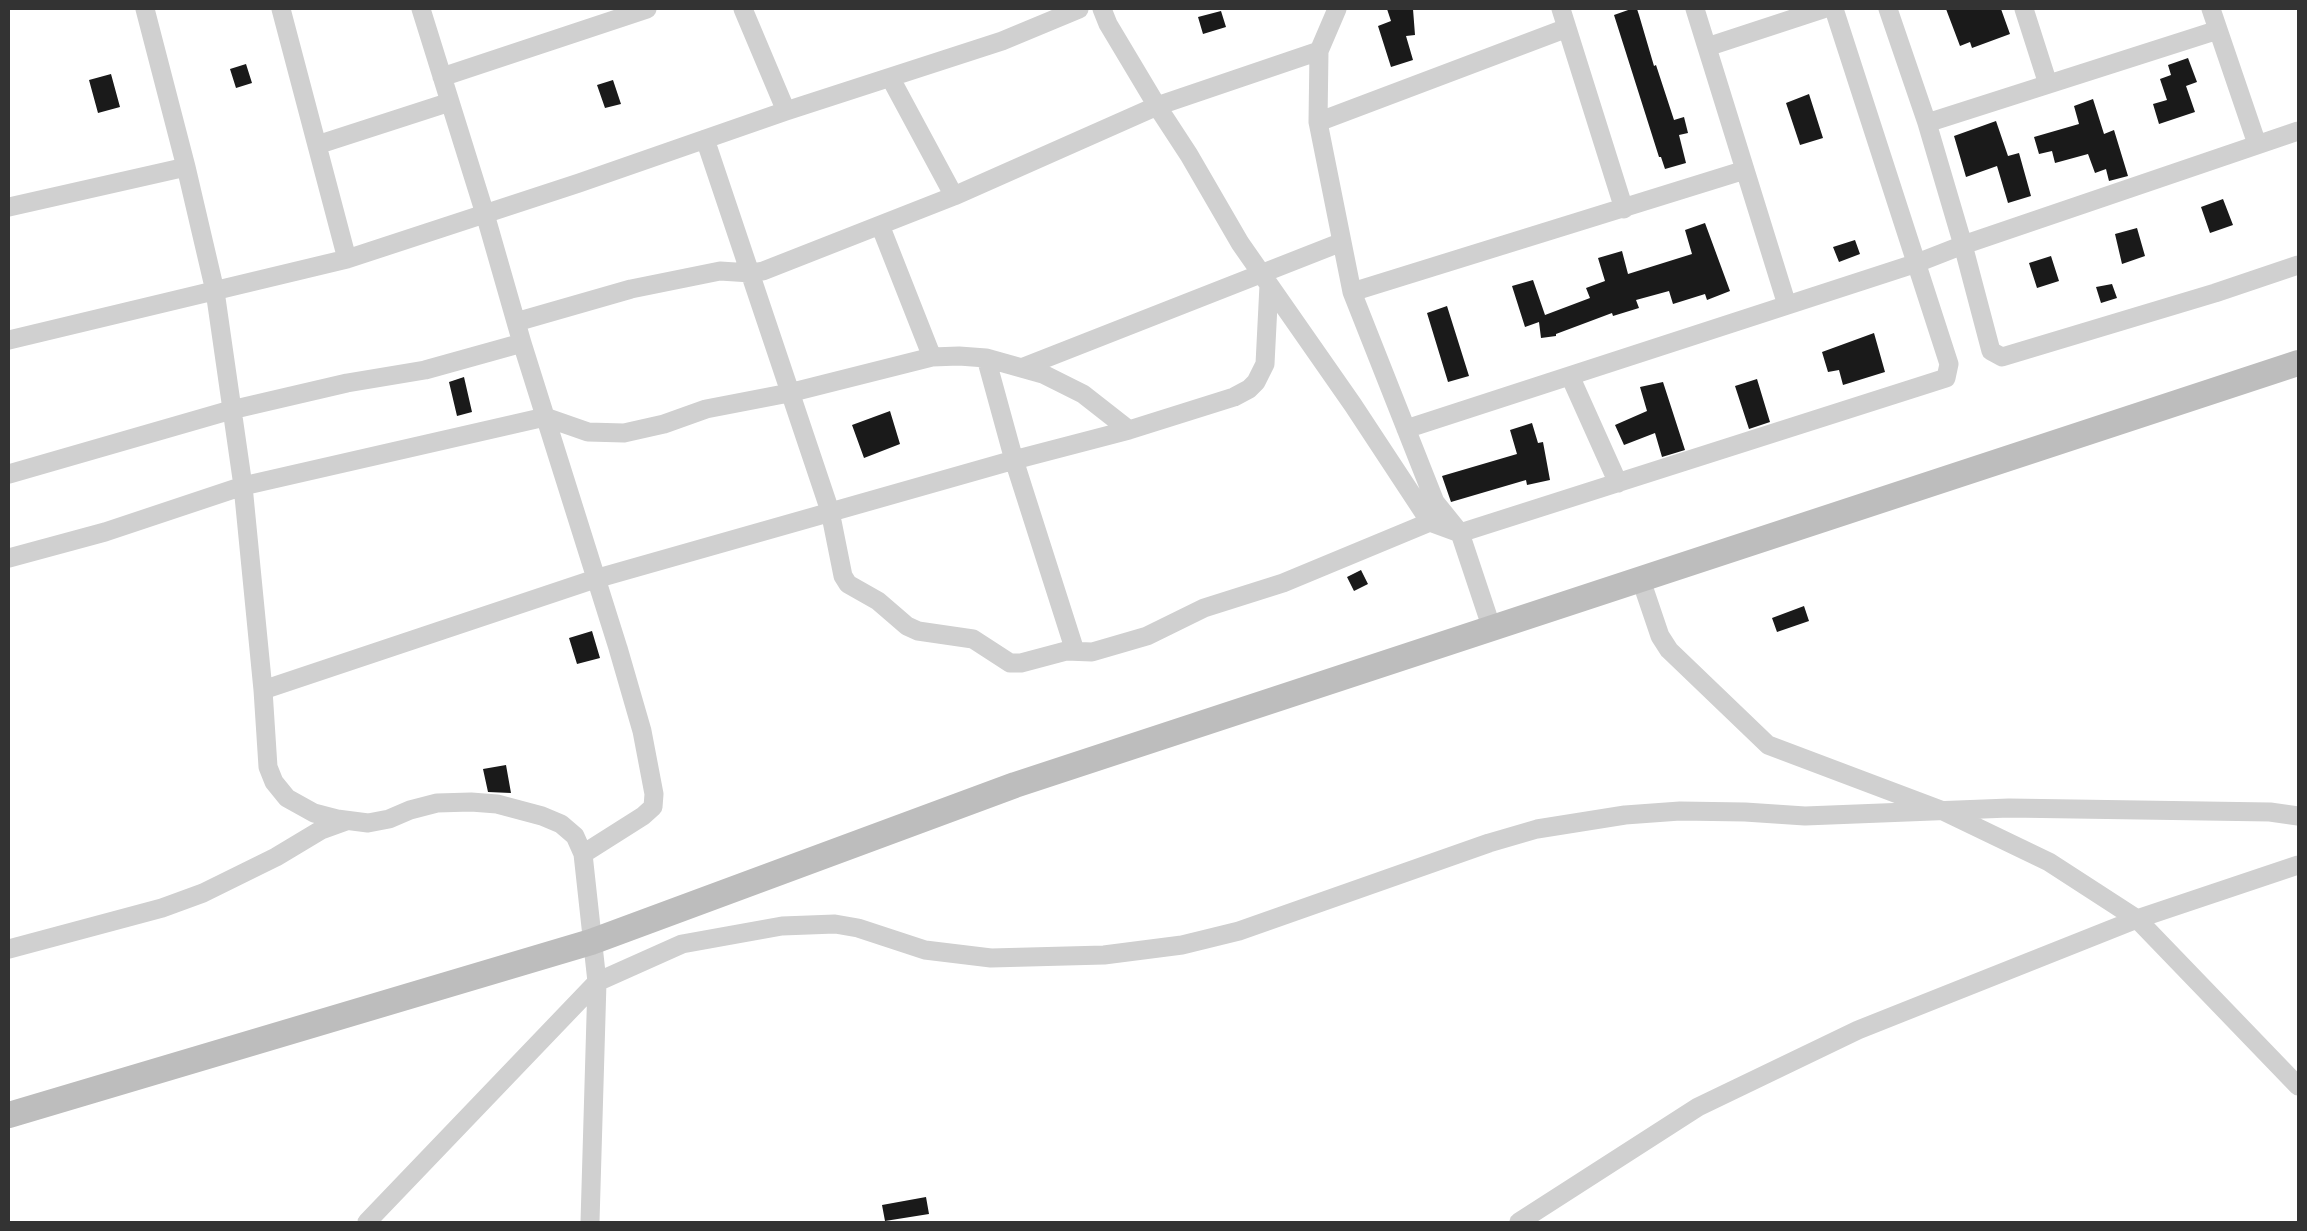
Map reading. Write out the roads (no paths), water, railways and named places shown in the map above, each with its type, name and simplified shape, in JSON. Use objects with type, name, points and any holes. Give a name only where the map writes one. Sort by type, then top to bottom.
[{"type":"main road","points":[[9,1115],[591,942],[1015,785],[2298,364]]},
{"type":"street","points":[[145,9],[186,167],[215,291],[243,486],[263,690],[268,767],[274,782],[287,798],[314,813],[346,821],[368,823],[389,819],[410,810],[437,803],[471,802],[497,804],[542,816],[561,824],[575,836],[582,854],[597,982],[590,1222]]},
{"type":"street","points":[[281,9],[347,259]]},
{"type":"street","points":[[421,9],[642,731],[654,794],[653,807],[582,854]]},
{"type":"street","points":[[442,77],[647,9]]},
{"type":"street","points":[[743,9],[786,111]]},
{"type":"street","points":[[9,340],[347,259],[786,111],[891,79],[1002,41],[1079,9]]},
{"type":"street","points":[[1102,9],[1108,24],[1156,106],[1189,155],[1240,243],[1353,405],[1430,522],[1460,533],[1946,378],[1949,364],[1834,9]]},
{"type":"street","points":[[1337,9],[1319,51],[1318,122],[1352,292],[1435,502],[1460,533],[1492,629]]},
{"type":"street","points":[[1561,9],[1624,209]]},
{"type":"street","points":[[1694,9],[1787,305]]},
{"type":"street","points":[[1707,47],[1823,9]]},
{"type":"street","points":[[1888,9],[1927,123],[1963,245],[1991,351],[2002,357],[2298,265]]},
{"type":"street","points":[[2024,9],[2048,84]]},
{"type":"street","points":[[2211,9],[2257,144]]},
{"type":"street","points":[[1318,122],[1567,28]]},
{"type":"street","points":[[1927,123],[2218,30]]},
{"type":"street","points":[[516,322],[631,289],[720,270],[751,273],[764,271],[954,196],[1156,106],[1319,51]]},
{"type":"street","points":[[891,79],[954,196]]},
{"type":"street","points":[[317,145],[450,102]]},
{"type":"street","points":[[1406,429],[1917,263],[1963,245],[2298,130]]},
{"type":"street","points":[[705,139],[830,511],[843,576],[848,584],[878,601],[906,626],[918,631],[973,639],[984,644],[1010,662],[1021,663],[1066,651],[1092,652],[1146,636],[1204,608],[1283,583],[1430,522]]},
{"type":"street","points":[[9,207],[186,167]]},
{"type":"street","points":[[1352,292],[1745,170]]},
{"type":"street","points":[[880,225],[932,356]]},
{"type":"street","points":[[1021,368],[1265,279],[1342,242]]},
{"type":"street","points":[[263,690],[595,579],[830,511],[1129,430],[1234,397],[1249,389],[1256,382],[1265,364],[1265,279]]},
{"type":"street","points":[[9,474],[231,410],[347,383],[425,370],[522,343]]},
{"type":"street","points":[[9,558],[105,532],[243,486],[545,417],[588,432],[624,433],[664,424],[706,409],[789,393],[932,356],[986,358],[1043,374],[1066,383],[1083,394],[1129,430]]},
{"type":"street","points":[[986,358],[1014,460],[1076,651]]},
{"type":"street","points":[[1570,376],[1618,483]]},
{"type":"street","points":[[1641,580],[1660,636],[1669,650],[1768,745],[1943,811],[2050,862],[2137,919],[2298,1086]]},
{"type":"street","points":[[367,1222],[597,982],[682,944],[782,926],[835,924],[858,928],[925,950],[992,958],[1123,952],[1182,945],[1239,932],[1489,843],[1537,829],[1624,815],[1680,812],[1745,812],[1805,816],[2019,808],[2270,812],[2298,816]]},
{"type":"street","points":[[9,949],[170,905],[240,876],[321,830],[346,821]]},
{"type":"street","points":[[1519,1222],[1698,1107],[1858,1030],[2137,919],[2298,865]]}]
